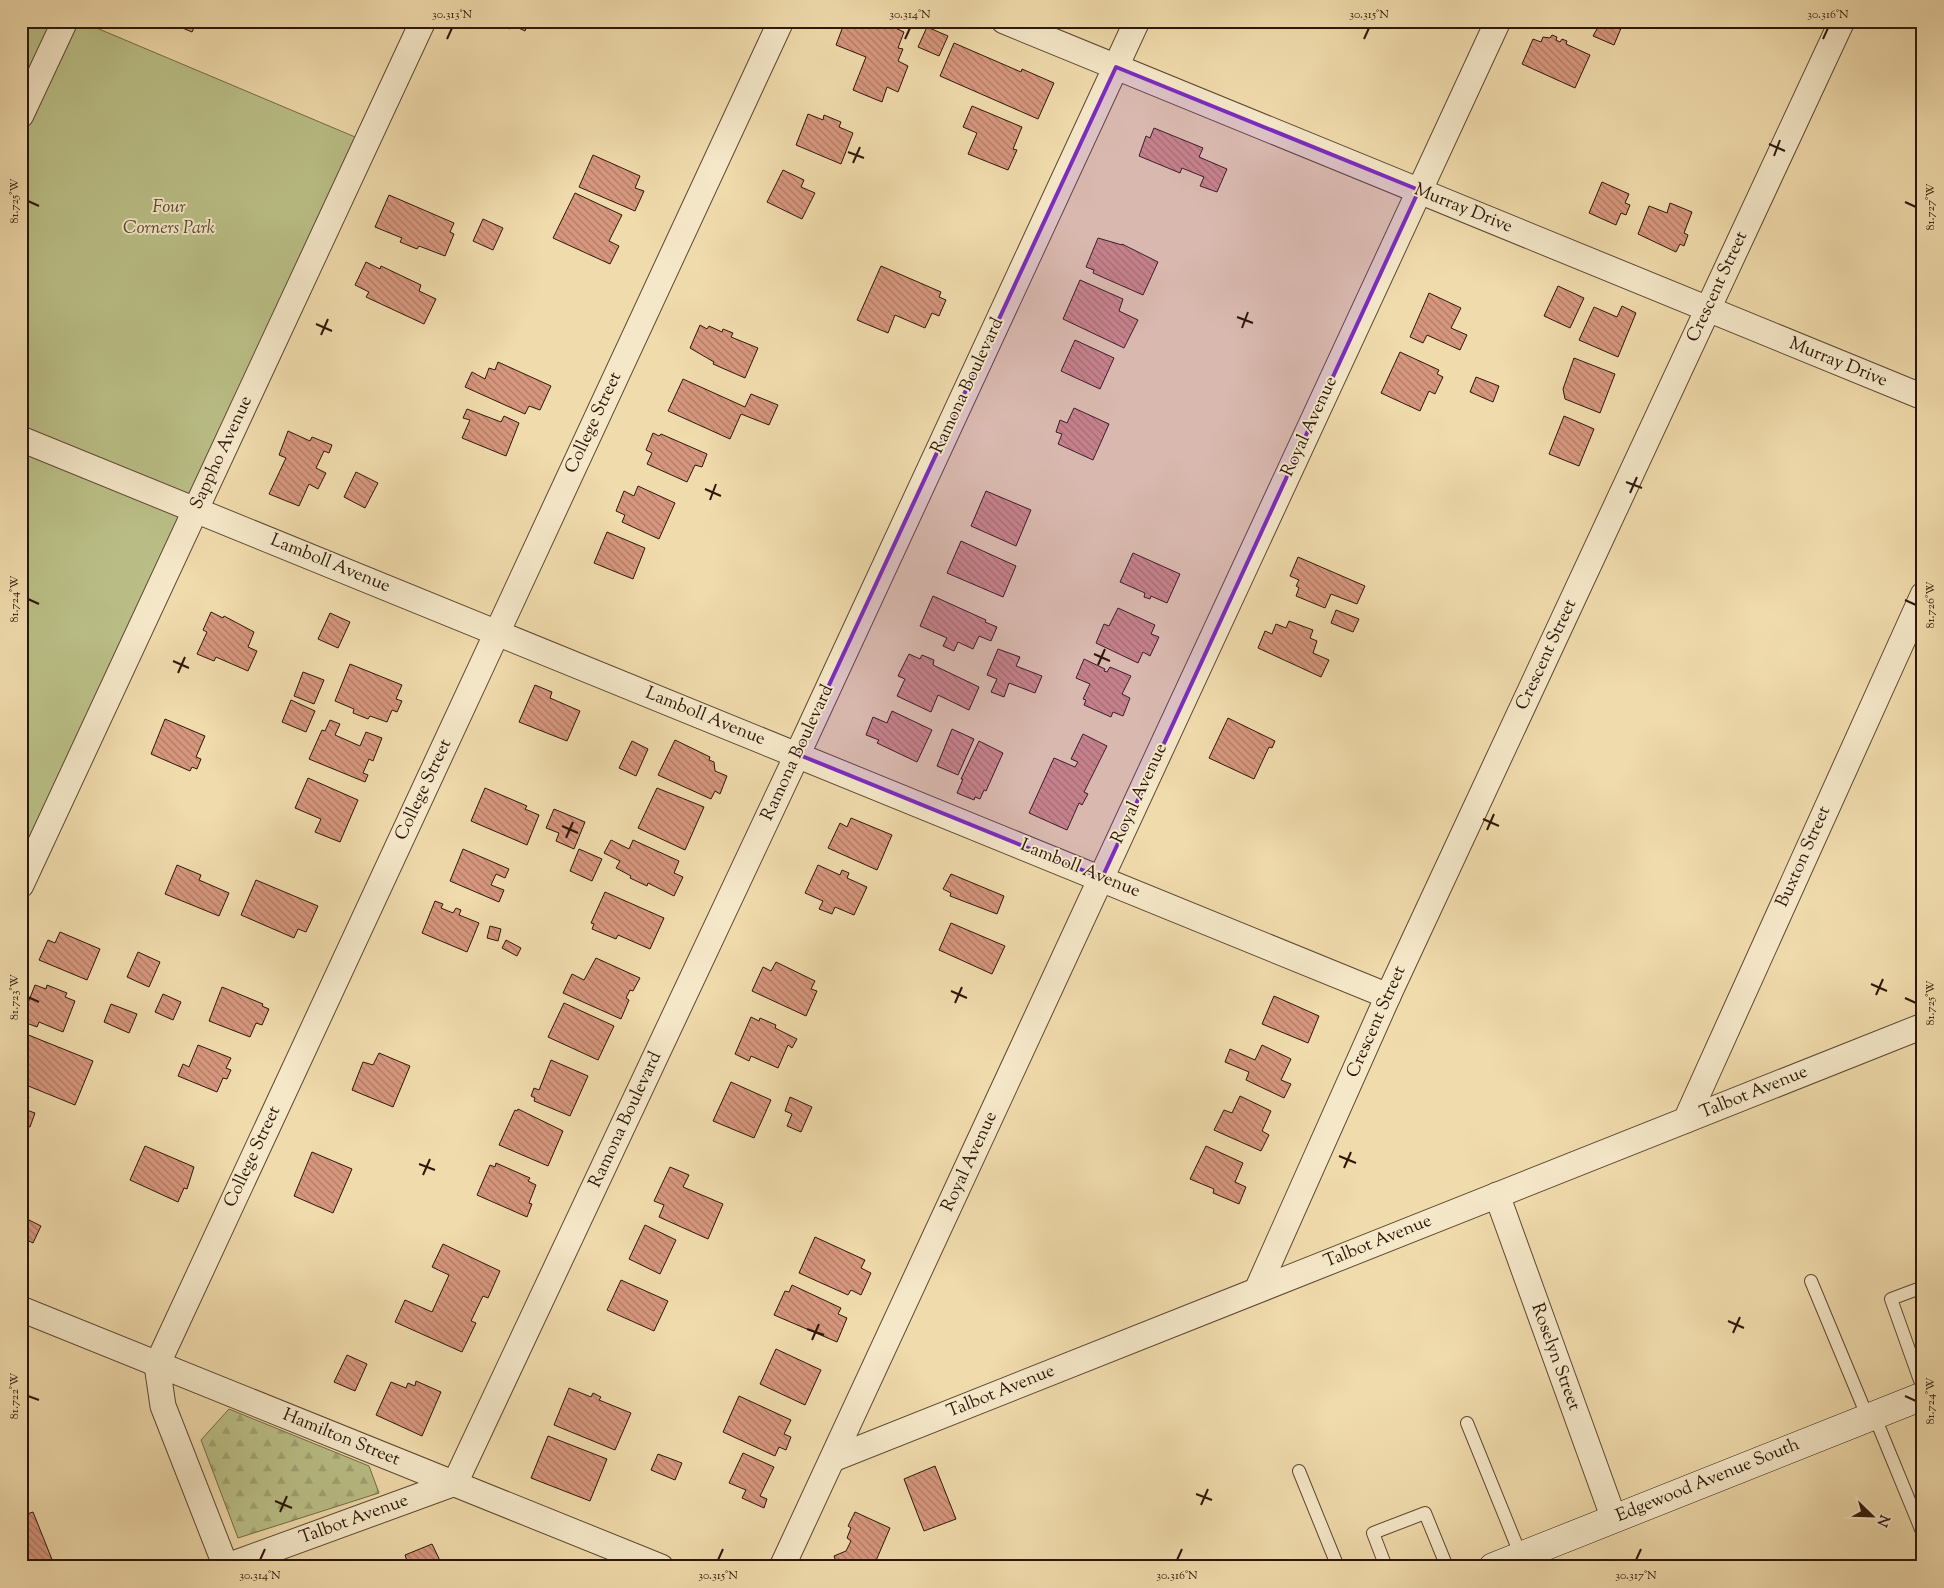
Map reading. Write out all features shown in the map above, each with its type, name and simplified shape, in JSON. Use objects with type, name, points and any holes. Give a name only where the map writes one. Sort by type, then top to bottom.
[{"type":"main road","name":"Edgewood Avenue South","points":[[1493,1567],[1923,1396]]},
{"type":"street","points":[[21,115],[64,21]]},
{"type":"street","name":"Sappho Avenue","points":[[21,885],[423,21]]},
{"type":"street","name":"College Street","points":[[157,1365],[781,21]]},
{"type":"street","name":"Murray Drive","points":[[1004,21],[1923,397]]},
{"type":"street","name":"Ramona Boulevard","points":[[454,1483],[797,754],[1137,21]]},
{"type":"street","name":"Royal Avenue","points":[[782,1567],[1498,21]]},
{"type":"street","name":"Crescent Street","points":[[1257,1290],[1388,996],[1842,21]]},
{"type":"street","name":"Lamboll Avenue","points":[[21,439],[1388,996]]},
{"type":"street","name":"Buxton Street","points":[[1686,1120],[1923,595]]},
{"type":"street","name":"Talbot Avenue","points":[[833,1459],[1923,1026]]},
{"type":"street","name":"Roselyn Street","points":[[1496,1196],[1614,1519]]},
{"type":"street","name":"Hamilton Street","points":[[21,1309],[661,1567]]},
{"type":"street","points":[[157,1365],[164,1406],[225,1567]]},
{"type":"street","name":"Talbot Avenue","points":[[225,1567],[454,1483]]},
{"type":"lane","points":[[1811,1281],[1923,1534]]},
{"type":"lane","points":[[1923,1287],[1892,1300],[1923,1388]]},
{"type":"lane","points":[[1467,1423],[1521,1556]]},
{"type":"lane","points":[[1300,1470],[1338,1567]]},
{"type":"lane","points":[[1386,1567],[1374,1533],[1425,1513],[1447,1567]]},
{"type":"highlighted area","points":[[1116,67],[1419,190],[1102,878],[797,754]]},
{"type":"green space","name":"Four Corners Park","points":[[21,21],[80,21],[367,142],[21,885]]},
{"type":"green space","points":[[229,1409],[369,1466],[379,1493],[238,1538],[201,1440]]},
{"type":"building","points":[[166,21],[197,21],[192,32]]},
{"type":"building","points":[[493,21],[529,21],[525,31],[512,25],[510,29]]},
{"type":"building","points":[[845,21],[880,21],[904,32],[898,48],[903,49],[898,61],[908,66],[898,92],[887,87],[882,102],[853,90],[866,57],[836,45]]},
{"type":"building","points":[[1581,21],[1624,21],[1614,45],[1593,36],[1597,29]]},
{"type":"building","points":[[927,27],[948,36],[939,56],[918,47]]},
{"type":"building","points":[[1552,35],[1557,37],[1556,40],[1560,42],[1562,39],[1567,41],[1566,44],[1590,55],[1575,88],[1522,64],[1533,39],[1541,42],[1543,37],[1550,38]]},
{"type":"building","points":[[954,43],[1021,72],[1022,69],[1054,83],[1038,119],[940,76]]},
{"type":"building","points":[[972,106],[1022,127],[1013,149],[1017,150],[1008,170],[968,154],[977,133],[963,127]]},
{"type":"building","points":[[808,114],[823,120],[824,115],[841,122],[839,127],[853,133],[841,164],[796,145]]},
{"type":"building","points":[[1154,128],[1203,148],[1199,157],[1227,169],[1217,192],[1200,186],[1204,177],[1182,168],[1180,173],[1139,156],[1146,136],[1150,138]]},
{"type":"building","points":[[593,155],[640,176],[635,188],[644,191],[635,211],[579,187]]},
{"type":"building","points":[[783,170],[804,180],[801,187],[815,193],[802,219],[767,202]]},
{"type":"building","points":[[1602,182],[1629,194],[1625,203],[1630,205],[1626,215],[1621,213],[1616,225],[1589,213]]},
{"type":"building","points":[[575,193],[622,215],[609,241],[619,246],[610,264],[553,238]]},
{"type":"building","points":[[389,195],[454,223],[450,232],[454,234],[445,256],[419,246],[417,249],[400,242],[402,238],[375,227]]},
{"type":"building","points":[[1670,203],[1692,212],[1684,233],[1688,235],[1684,246],[1680,244],[1676,252],[1638,234],[1649,206],[1667,213]]},
{"type":"building","points":[[483,219],[503,228],[493,250],[473,241]]},
{"type":"building","points":[[1098,238],[1122,244],[1158,262],[1143,295],[1093,273],[1094,270],[1086,267]]},
{"type":"building","points":[[366,262],[380,269],[381,266],[421,285],[419,291],[436,299],[424,324],[366,297],[369,292],[355,285]]},
{"type":"building","points":[[881,266],[941,292],[939,297],[946,300],[939,316],[932,313],[925,328],[895,315],[888,333],[857,320]]},
{"type":"building","points":[[1080,280],[1123,299],[1119,311],[1138,320],[1124,348],[1063,319]]},
{"type":"building","points":[[1558,286],[1584,298],[1570,328],[1544,316]]},
{"type":"building","points":[[1429,293],[1461,308],[1451,328],[1467,335],[1460,350],[1427,335],[1423,343],[1410,337]]},
{"type":"building","points":[[1622,306],[1636,313],[1618,357],[1579,340],[1594,307],[1617,317]]},
{"type":"building","points":[[700,325],[707,329],[709,326],[722,332],[723,329],[733,333],[731,337],[758,348],[745,378],[713,364],[714,362],[690,348]]},
{"type":"building","points":[[1075,340],[1114,358],[1100,389],[1061,371]]},
{"type":"building","points":[[1400,352],[1439,370],[1437,374],[1443,377],[1435,394],[1429,391],[1420,411],[1381,393]]},
{"type":"building","points":[[1574,358],[1615,374],[1600,413],[1565,399],[1563,389]]},
{"type":"building","points":[[498,362],[551,386],[540,410],[529,406],[525,414],[465,387],[472,372],[485,379],[489,368],[495,370]]},
{"type":"building","points":[[1476,377],[1499,386],[1493,402],[1470,392]]},
{"type":"building","points":[[683,379],[745,407],[751,394],[778,405],[769,425],[741,414],[730,439],[668,411]]},
{"type":"building","points":[[1074,408],[1109,424],[1093,460],[1058,444],[1062,434],[1056,432],[1060,420],[1067,423]]},
{"type":"building","points":[[467,409],[501,422],[504,416],[519,423],[506,456],[462,438],[470,420],[463,418]]},
{"type":"building","points":[[1564,416],[1594,429],[1579,466],[1549,454]]},
{"type":"building","points":[[288,431],[310,441],[312,437],[332,445],[329,453],[324,451],[316,468],[326,473],[318,489],[309,484],[299,506],[269,494],[286,458],[279,455]]},
{"type":"building","points":[[653,433],[659,436],[661,434],[707,454],[702,467],[695,465],[687,482],[647,464],[652,453],[646,450]]},
{"type":"building","points":[[356,472],[378,483],[365,508],[344,497]]},
{"type":"building","points":[[638,486],[675,503],[659,539],[622,522],[625,515],[616,511],[624,491],[634,496]]},
{"type":"building","points":[[986,491],[1031,510],[1016,546],[971,526]]},
{"type":"building","points":[[607,532],[645,548],[633,579],[594,563]]},
{"type":"building","points":[[961,541],[1016,566],[1003,597],[947,573]]},
{"type":"building","points":[[1133,553],[1180,574],[1167,603],[1151,596],[1150,599],[1144,597],[1145,593],[1120,582]]},
{"type":"building","points":[[1298,557],[1365,586],[1357,604],[1331,594],[1325,608],[1296,596],[1299,588],[1296,586],[1299,580],[1290,576]]},
{"type":"building","points":[[933,596],[986,620],[985,622],[997,627],[991,641],[979,636],[973,649],[958,642],[954,651],[943,646],[947,638],[920,626]]},
{"type":"building","points":[[1118,608],[1155,625],[1151,634],[1159,637],[1150,656],[1143,652],[1138,663],[1096,643],[1104,624],[1109,626]]},
{"type":"building","points":[[1336,610],[1359,619],[1353,632],[1331,623]]},
{"type":"building","points":[[211,612],[223,618],[224,616],[254,632],[248,647],[257,651],[248,671],[216,657],[214,661],[197,654],[207,632],[203,630]]},
{"type":"building","points":[[330,613],[350,622],[338,648],[318,639]]},
{"type":"building","points":[[1289,621],[1313,630],[1310,638],[1317,641],[1313,653],[1329,660],[1321,677],[1258,648],[1265,631],[1272,634],[1276,624],[1286,628]]},
{"type":"building","points":[[998,649],[1020,657],[1016,666],[1042,676],[1035,693],[1009,683],[1004,697],[991,692],[997,679],[987,675]]},
{"type":"building","points":[[909,654],[920,659],[922,655],[934,660],[933,665],[979,687],[969,710],[938,695],[931,712],[897,696],[905,679],[898,676]]},
{"type":"building","points":[[1084,659],[1105,669],[1104,671],[1107,672],[1110,667],[1131,676],[1122,694],[1130,698],[1123,716],[1113,712],[1111,717],[1084,705],[1086,700],[1083,699],[1090,684],[1076,678]]},
{"type":"building","points":[[350,664],[402,685],[396,699],[402,701],[397,712],[392,710],[387,722],[370,716],[368,719],[353,713],[354,709],[335,701]]},
{"type":"building","points":[[303,672],[324,680],[314,704],[294,696]]},
{"type":"building","points":[[535,685],[552,692],[550,698],[580,711],[567,741],[519,722]]},
{"type":"building","points":[[291,700],[315,711],[306,732],[282,722]]},
{"type":"building","points":[[892,711],[932,730],[917,762],[877,743],[879,740],[866,735],[873,717],[887,723]]},
{"type":"building","points":[[1228,718],[1275,741],[1272,748],[1269,747],[1254,779],[1209,758]]},
{"type":"building","points":[[165,719],[205,736],[196,757],[201,759],[197,769],[192,767],[190,771],[151,754]]},
{"type":"building","points":[[330,720],[340,724],[335,735],[360,746],[366,732],[382,738],[373,761],[369,759],[363,773],[368,775],[365,782],[309,759],[322,730],[325,731]]},
{"type":"building","points":[[952,729],[974,739],[958,775],[937,766]]},
{"type":"building","points":[[1083,734],[1107,746],[1084,792],[1088,794],[1082,805],[1079,803],[1067,830],[1029,813],[1054,758],[1075,767],[1078,762],[1071,759]]},
{"type":"building","points":[[675,740],[710,757],[709,760],[714,762],[715,771],[727,776],[720,794],[715,791],[711,799],[658,775]]},
{"type":"building","points":[[632,741],[648,749],[636,776],[619,768]]},
{"type":"building","points":[[979,741],[1003,753],[986,791],[984,790],[980,799],[975,797],[974,800],[957,793],[963,779],[961,779]]},
{"type":"building","points":[[308,778],[358,800],[340,842],[315,832],[321,819],[295,808]]},
{"type":"building","points":[[485,788],[527,806],[525,809],[539,815],[527,845],[471,821]]},
{"type":"building","points":[[657,788],[704,807],[685,850],[638,828]]},
{"type":"building","points":[[554,809],[585,822],[574,849],[556,841],[559,833],[546,828]]},
{"type":"building","points":[[851,818],[892,835],[877,870],[828,848],[840,823],[847,827]]},
{"type":"building","points":[[611,840],[629,849],[633,840],[679,861],[674,873],[683,877],[674,896],[648,883],[647,886],[630,878],[631,876],[616,868],[620,861],[604,853]]},
{"type":"building","points":[[463,849],[509,869],[505,878],[496,874],[491,885],[504,890],[499,902],[450,881]]},
{"type":"building","points":[[579,849],[602,859],[592,881],[570,871]]},
{"type":"building","points":[[177,865],[201,875],[199,880],[229,893],[219,916],[165,894]]},
{"type":"building","points":[[818,865],[840,875],[842,870],[849,873],[847,878],[867,887],[854,915],[835,907],[832,914],[819,909],[823,901],[805,893]]},
{"type":"building","points":[[951,874],[1004,896],[997,914],[950,896],[951,893],[943,889]]},
{"type":"building","points":[[256,880],[318,906],[306,932],[298,929],[294,938],[241,915]]},
{"type":"building","points":[[605,892],[664,918],[650,949],[618,935],[616,939],[592,929],[594,924],[591,923]]},
{"type":"building","points":[[435,901],[443,904],[441,908],[453,913],[456,908],[461,910],[459,915],[479,923],[467,952],[422,933]]},
{"type":"building","points":[[951,923],[1005,946],[992,974],[939,950]]},
{"type":"building","points":[[490,926],[501,929],[498,941],[487,938]]},
{"type":"building","points":[[60,932],[100,949],[87,980],[39,960],[48,940],[55,943]]},
{"type":"building","points":[[506,940],[521,948],[517,956],[502,948]]},
{"type":"building","points":[[138,952],[160,962],[149,987],[127,977]]},
{"type":"building","points":[[596,958],[640,978],[633,991],[630,990],[626,998],[629,1000],[621,1019],[563,993],[572,974],[584,980]]},
{"type":"building","points":[[776,962],[815,981],[811,989],[817,991],[806,1016],[752,991],[763,967],[771,971]]},
{"type":"building","points":[[35,985],[46,989],[47,985],[67,993],[65,997],[75,1001],[63,1032],[39,1022],[37,1027],[21,1021]]},
{"type":"building","points":[[222,987],[263,1004],[262,1006],[269,1009],[262,1025],[256,1023],[250,1037],[209,1021]]},
{"type":"building","points":[[163,994],[181,1002],[173,1020],[155,1012]]},
{"type":"building","points":[[1274,996],[1319,1016],[1308,1043],[1262,1024]]},
{"type":"building","points":[[564,1003],[614,1026],[598,1060],[548,1037]]},
{"type":"building","points":[[111,1004],[137,1014],[129,1033],[104,1022]]},
{"type":"building","points":[[751,1017],[759,1021],[760,1018],[776,1025],[775,1028],[797,1039],[792,1048],[788,1045],[778,1068],[751,1056],[749,1061],[735,1054]]},
{"type":"building","points":[[21,1032],[93,1061],[75,1105],[21,1083]]},
{"type":"building","points":[[198,1045],[231,1058],[226,1068],[231,1070],[227,1079],[223,1078],[217,1092],[178,1076],[183,1064],[189,1067]]},
{"type":"building","points":[[1262,1045],[1291,1059],[1281,1080],[1291,1084],[1284,1098],[1246,1080],[1249,1072],[1225,1062],[1230,1049],[1255,1060]]},
{"type":"building","points":[[379,1053],[410,1066],[393,1107],[352,1090],[363,1062],[373,1065]]},
{"type":"building","points":[[551,1060],[588,1076],[570,1116],[534,1101],[535,1098],[531,1096],[534,1088],[539,1090]]},
{"type":"building","points":[[731,1082],[771,1100],[754,1138],[713,1121]]},
{"type":"building","points":[[21,1094],[29,1097],[24,1109],[35,1113],[30,1127],[21,1124]]},
{"type":"building","points":[[1240,1096],[1271,1111],[1262,1131],[1269,1135],[1261,1151],[1214,1130],[1224,1110],[1232,1113]]},
{"type":"building","points":[[790,1097],[812,1107],[801,1132],[787,1126],[792,1114],[785,1111]]},
{"type":"building","points":[[518,1109],[563,1131],[548,1166],[499,1145],[515,1110],[517,1111]]},
{"type":"building","points":[[145,1146],[194,1167],[187,1189],[184,1188],[178,1202],[130,1180]]},
{"type":"building","points":[[1206,1146],[1243,1163],[1235,1182],[1246,1187],[1239,1204],[1213,1193],[1214,1189],[1190,1179]]},
{"type":"building","points":[[312,1152],[352,1169],[333,1213],[294,1196]]},
{"type":"building","points":[[496,1163],[530,1178],[528,1181],[536,1185],[529,1203],[532,1204],[527,1217],[477,1195],[490,1165],[495,1167]]},
{"type":"building","points":[[670,1167],[689,1175],[683,1187],[723,1204],[708,1239],[659,1217],[664,1205],[654,1201]]},
{"type":"building","points":[[29,1220],[41,1226],[33,1243],[21,1237]]},
{"type":"building","points":[[645,1225],[676,1240],[660,1274],[629,1259]]},
{"type":"building","points":[[815,1237],[865,1260],[861,1268],[871,1273],[861,1295],[851,1290],[848,1295],[799,1273]]},
{"type":"building","points":[[443,1244],[500,1271],[488,1298],[483,1296],[471,1321],[476,1323],[462,1352],[395,1322],[405,1300],[432,1312],[449,1275],[432,1267]]},
{"type":"building","points":[[621,1280],[668,1301],[654,1331],[607,1310]]},
{"type":"building","points":[[792,1285],[841,1308],[838,1314],[847,1318],[837,1342],[774,1315],[785,1291],[789,1292]]},
{"type":"building","points":[[776,1349],[821,1370],[805,1405],[760,1384]]},
{"type":"building","points":[[347,1355],[367,1364],[355,1391],[334,1382]]},
{"type":"building","points":[[416,1381],[441,1392],[422,1436],[376,1415],[391,1382],[406,1388],[408,1383],[415,1386]]},
{"type":"building","points":[[569,1388],[591,1397],[593,1393],[601,1397],[599,1400],[631,1413],[615,1450],[554,1425]]},
{"type":"building","points":[[739,1396],[791,1420],[784,1434],[791,1437],[786,1450],[779,1447],[775,1456],[723,1432]]},
{"type":"building","points":[[548,1436],[607,1459],[590,1501],[531,1478]]},
{"type":"building","points":[[743,1453],[774,1467],[760,1496],[767,1499],[764,1508],[742,1498],[746,1490],[729,1483]]},
{"type":"building","points":[[658,1454],[682,1463],[675,1480],[651,1470]]},
{"type":"building","points":[[935,1466],[956,1519],[924,1531],[904,1479]]},
{"type":"building","points":[[33,1512],[55,1567],[21,1567],[21,1516]]},
{"type":"building","points":[[855,1512],[890,1528],[875,1563],[882,1567],[865,1567],[857,1563],[848,1567],[838,1567],[834,1556],[846,1551],[851,1541],[847,1538],[851,1528],[848,1526]]},
{"type":"building","points":[[432,1544],[443,1567],[406,1567],[408,1564],[405,1555]]}]
